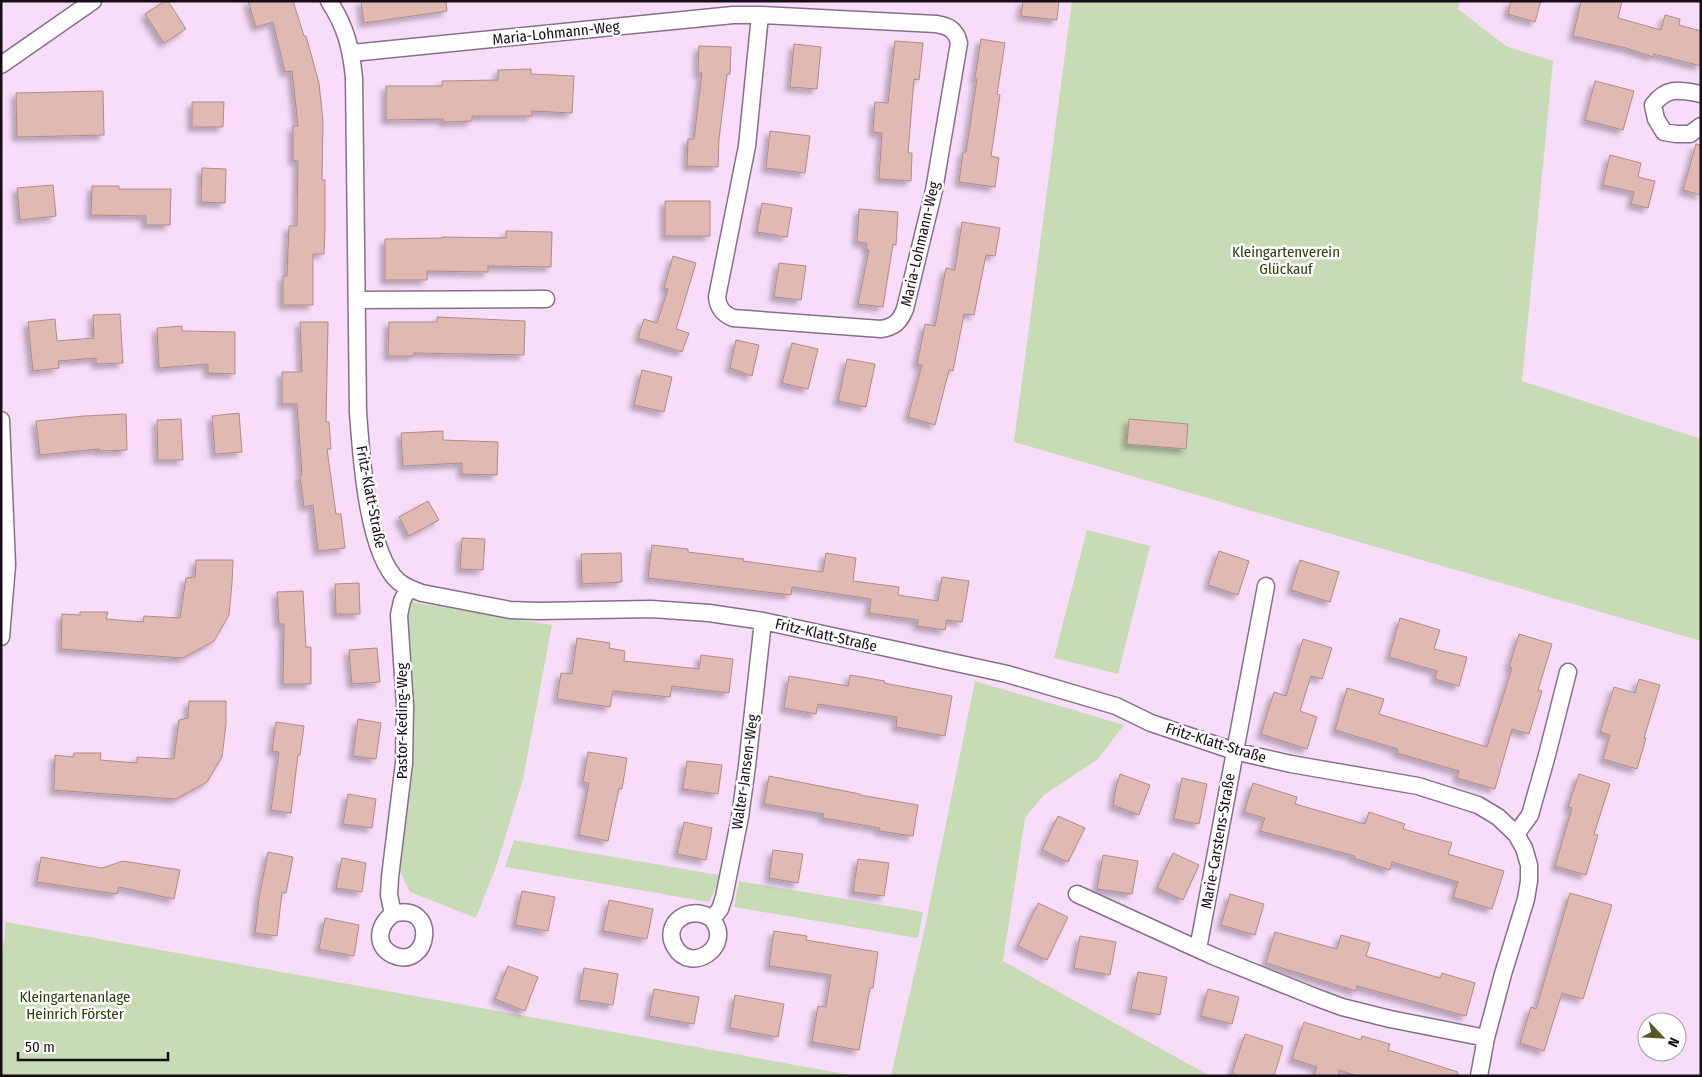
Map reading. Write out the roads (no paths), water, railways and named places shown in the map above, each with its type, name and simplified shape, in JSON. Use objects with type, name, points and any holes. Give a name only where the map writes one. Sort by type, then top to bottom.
[{"type":"street","points":[[1,65],[93,1]]},
{"type":"street","name":"Fritz-Klatt-Straße","points":[[329,1],[345,32],[352,53],[354,78],[358,412],[366,488],[373,526],[381,554],[397,580],[408,588],[422,593],[510,610],[651,609],[708,613],[763,621],[1007,674],[1116,706],[1152,723],[1234,751],[1291,764],[1418,786],[1478,805],[1498,817],[1516,834],[1524,848],[1529,865],[1526,898],[1486,1038],[1479,1076]]},
{"type":"street","name":"Maria-Lohmann-Weg","points":[[352,53],[733,15],[760,15],[936,24],[951,29],[957,35],[958,44],[934,190],[905,309],[902,318],[897,324],[889,328],[881,329],[733,318],[719,308],[717,297],[743,174],[747,146],[760,15]]},
{"type":"street","points":[[1701,94],[1670,90],[1659,97],[1653,105],[1656,119],[1664,132],[1690,134],[1701,126]]},
{"type":"street","points":[[357,300],[546,299]]},
{"type":"street","points":[[1,420],[4,565],[1,638]]},
{"type":"street","name":"Marie-Carstens-Straße","points":[[1198,949],[1266,586]]},
{"type":"street","name":"Pastor-Keding-Weg","points":[[393,914],[389,895],[390,876],[404,763],[405,706],[399,615],[402,601],[408,588]]},
{"type":"street","name":"Walter-Jansen-Weg","points":[[712,919],[720,909],[724,897],[740,817],[748,766],[763,621]]},
{"type":"street","points":[[1516,834],[1530,814],[1568,672]]},
{"type":"street","points":[[1077,894],[1198,949],[1342,1007],[1390,1019],[1486,1038]]},
{"type":"park label","name":"Kleingartenverein Glückauf","points":[[1286,260]]},
{"type":"park label","name":"Kleingartenanlage Heinrich Förster","points":[[75,1006]]}]
